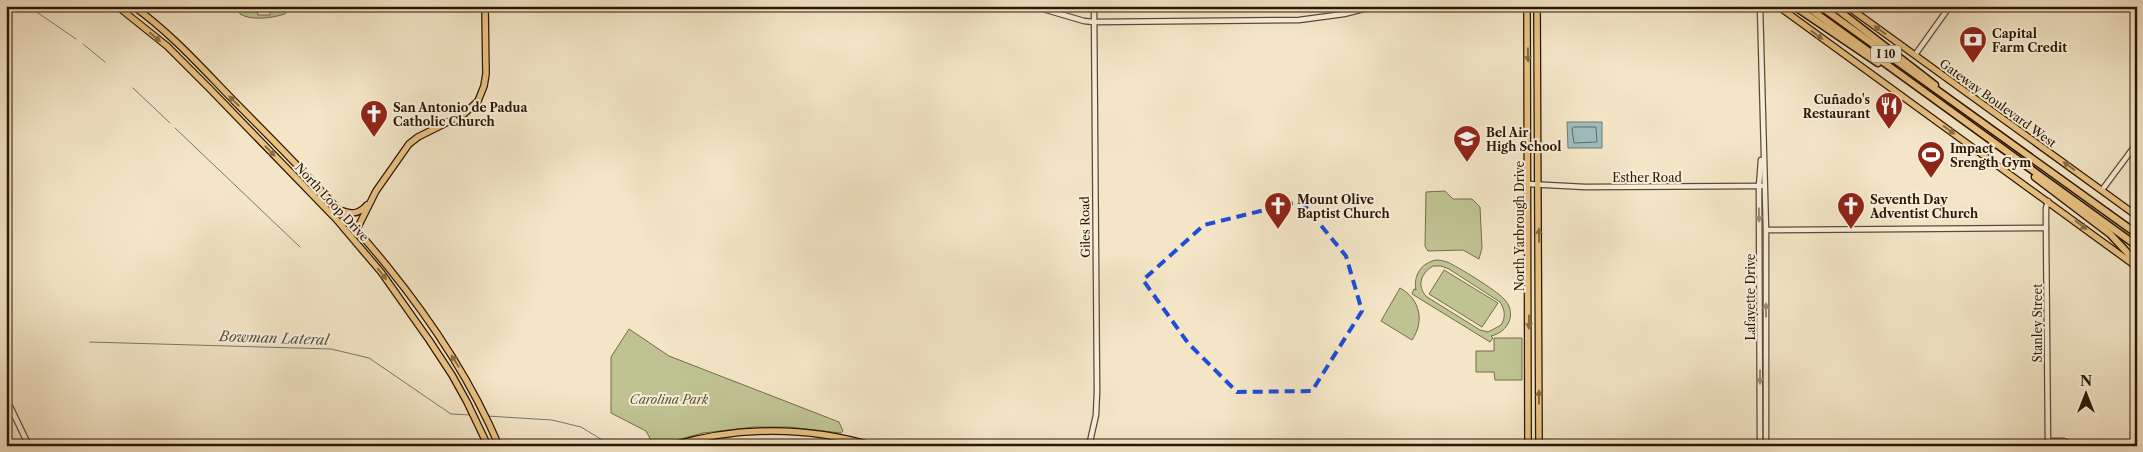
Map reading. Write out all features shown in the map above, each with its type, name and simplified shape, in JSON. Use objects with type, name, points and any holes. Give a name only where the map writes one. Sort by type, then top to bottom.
[{"type":"highway","points":[[1794,6],[1868,58],[1898,74]]},
{"type":"highway","name":"I 10","points":[[1806,6],[2137,246]]},
{"type":"highway","name":"I 10","points":[[1820,6],[2137,234]]},
{"type":"highway","points":[[1834,6],[1926,76],[1953,101]]},
{"type":"highway","points":[[2024,165],[2043,184],[2110,234],[2137,263]]},
{"type":"highway","points":[[2088,198],[2137,229]]},
{"type":"main road","name":"North Loop Drive","points":[[117,6],[167,46],[317,199],[351,237],[401,299],[430,340],[470,408],[488,446]]},
{"type":"main road","name":"North Loop Drive","points":[[133,6],[193,59],[342,211],[386,264],[438,335],[460,369],[499,446]]},
{"type":"main road","points":[[351,237],[357,231],[370,201],[409,144],[418,137],[464,114],[478,101],[486,74],[485,6]]},
{"type":"main road","name":"North Yarbrough Drive","points":[[1527,6],[1528,446]]},
{"type":"main road","name":"North Yarbrough Drive","points":[[1537,6],[1539,446]]},
{"type":"main road","points":[[1778,6],[2137,267]]},
{"type":"main road","name":"Gateway Boulevard West","points":[[1847,6],[2137,216]]},
{"type":"main road","points":[[1528,99],[1538,99]]},
{"type":"main road","points":[[342,211],[351,214],[356,213],[370,201]]},
{"type":"main road","points":[[671,446],[722,434],[770,431],[826,435],[873,446]]},
{"type":"street","points":[[1033,6],[1084,21],[1094,22],[1299,20],[1344,14],[1375,6]]},
{"type":"street","name":"Giles Road","points":[[1089,446],[1096,415],[1097,391],[1094,6]]},
{"type":"street","name":"Lafayette Drive","points":[[1760,6],[1763,149],[1766,186],[1766,446]]},
{"type":"street","points":[[1915,55],[1950,6]]},
{"type":"street","points":[[2102,190],[2137,143]]},
{"type":"street","name":"Lafayette Drive","points":[[1760,446],[1759,186],[1763,149]]},
{"type":"street","name":"Esther Road","points":[[1528,184],[1585,187],[1766,186]]},
{"type":"street","name":"Stanley Street","points":[[2048,201],[2046,208],[2048,443]]},
{"type":"street","points":[[1759,230],[2046,228]]},
{"type":"street","points":[[6,398],[29,446]]},
{"type":"street","points":[[2048,443],[2066,442],[2073,446]]},
{"type":"highlighted area","points":[[1301,201],[1346,256],[1362,311],[1312,391],[1237,392],[1188,343],[1143,280],[1204,225]]},
{"type":"green space","points":[[239,6],[245,6],[246,9],[256,9],[258,15],[270,15],[270,9],[282,9],[282,6],[289,6],[285,14],[268,18],[250,18],[240,14]]},
{"type":"green space","points":[[1445,191],[1453,199],[1472,199],[1480,207],[1482,248],[1479,259],[1463,250],[1428,251],[1425,246],[1426,192]]},
{"type":"green space","points":[[1439,260],[1452,264],[1493,290],[1508,303],[1511,315],[1507,326],[1491,336],[1493,338],[1490,342],[1412,294],[1414,289],[1416,290],[1415,285],[1419,271],[1431,262]],"holes":[[[1433,266],[1449,269],[1500,302],[1504,314],[1501,325],[1488,332],[1480,330],[1427,297],[1422,288],[1421,280],[1425,272]]]},
{"type":"green space","points":[[1444,270],[1498,303],[1482,327],[1429,294]]},
{"type":"green space","points":[[1400,288],[1412,298],[1418,311],[1418,325],[1412,340],[1381,321]]},
{"type":"green space","name":"Carolina Park","points":[[629,329],[669,356],[839,422],[843,431],[841,433],[789,427],[754,427],[703,433],[655,446],[646,431],[611,413],[611,357]]},
{"type":"green space","points":[[1494,338],[1522,338],[1522,380],[1495,380],[1494,372],[1476,372],[1476,351],[1494,351]]},
{"type":"water","points":[[1567,122],[1602,122],[1602,148],[1568,148]]},
{"type":"water","points":[[1310,443],[1314,446],[1268,446],[1269,444]]},
{"type":"waterway","points":[[28,6],[76,39]]},
{"type":"waterway","points":[[83,44],[105,62]]},
{"type":"waterway","points":[[133,88],[170,123]]},
{"type":"waterway","points":[[175,128],[300,247]]},
{"type":"waterway","name":"Bowman Lateral","points":[[90,342],[331,349],[369,358],[451,414],[471,415]]},
{"type":"waterway","name":"Bowman Lateral","points":[[487,416],[552,420],[581,427],[612,446]]},
{"type":"place","name":"Capital Farm Credit","points":[[1973,64]]},
{"type":"place","name":"Cuñado's Restaurant","points":[[1889,130]]},
{"type":"place","name":"San Antonio de Padua Catholic Church","points":[[374,138]]},
{"type":"place","name":"Bel Air High School","points":[[1467,163]]},
{"type":"place","name":"Impact Srength Gym","points":[[1931,179]]},
{"type":"place","name":"Mount Olive Baptist Church","points":[[1278,230]]},
{"type":"place","name":"Seventh Day Adventist Church","points":[[1851,230]]}]
